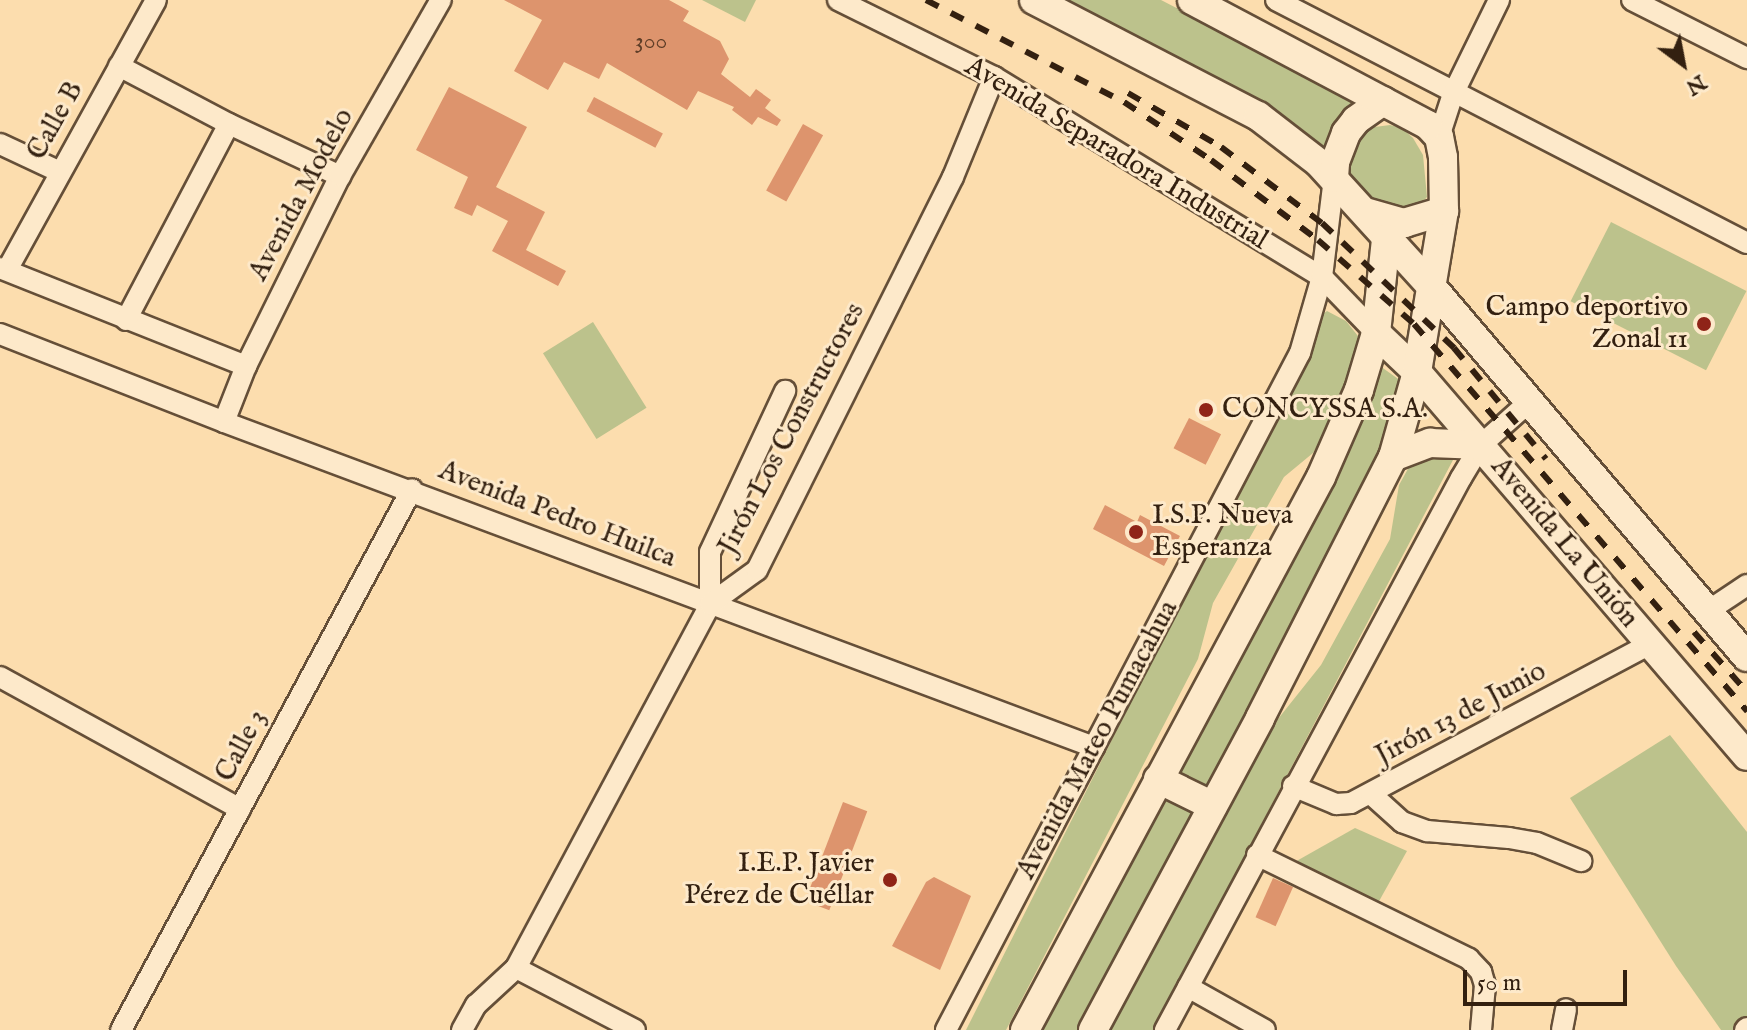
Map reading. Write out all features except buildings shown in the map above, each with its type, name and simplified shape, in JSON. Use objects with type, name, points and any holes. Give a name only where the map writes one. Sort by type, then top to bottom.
[{"type":"main road","points":[[1034,0],[1258,116],[1334,178],[1431,286],[1747,657]]},
{"type":"main road","points":[[1093,1030],[1213,806],[1393,457],[1417,372],[1444,211],[1445,177],[1439,137],[1428,125],[1192,0]]},
{"type":"main road","points":[[1334,178],[1335,162],[1346,133],[1356,120],[1383,101]]},
{"type":"main road","points":[[1361,209],[1381,220],[1404,223],[1444,211]]},
{"type":"main road","points":[[1025,1030],[1321,477],[1359,390],[1376,333],[1386,239]]},
{"type":"main road","name":"Avenida La Unión","points":[[1376,333],[1417,372],[1747,756]]},
{"type":"main road","points":[[1393,457],[1430,443],[1481,445]]},
{"type":"main road","points":[[1158,779],[1213,806]]},
{"type":"street","name":"Calle B","points":[[4,269],[156,0]]},
{"type":"street","name":"Avenida Modelo","points":[[224,422],[246,366],[340,176],[441,0]]},
{"type":"street","name":"Avenida Separadora Industrial","points":[[838,0],[994,77],[1322,277],[1376,333]]},
{"type":"street","points":[[1276,0],[1311,8],[1453,94],[1747,243]]},
{"type":"street","points":[[1439,137],[1453,94],[1499,0]]},
{"type":"street","points":[[1632,0],[1671,9],[1747,58]]},
{"type":"street","points":[[119,66],[229,124],[340,176]]},
{"type":"street","name":"Jirón Los Constructores","points":[[462,1030],[476,1005],[516,968],[710,604],[757,570],[953,177],[994,77]]},
{"type":"street","points":[[126,320],[229,124]]},
{"type":"street","points":[[0,144],[60,172]]},
{"type":"street","name":"Avenida Mateo Pumacahua","points":[[946,1030],[1300,353],[1322,277],[1334,178]]},
{"type":"street","points":[[4,269],[246,366]]},
{"type":"street","name":"Avenida Pedro Huilca","points":[[0,334],[224,422],[412,489],[1094,747]]},
{"type":"street","points":[[710,604],[710,552],[785,391]]},
{"type":"street","points":[[1165,1030],[1293,786],[1481,445],[1528,403]]},
{"type":"street","name":"Calle 3","points":[[121,1030],[412,489]]},
{"type":"street","points":[[1708,611],[1747,585]]},
{"type":"street","name":"Jirón 13 de Junio","points":[[1293,786],[1336,804],[1351,803],[1650,644]]},
{"type":"street","points":[[0,677],[240,809]]},
{"type":"street","points":[[1371,794],[1402,822],[1427,831],[1537,843],[1581,861]]},
{"type":"street","points":[[1257,855],[1469,959],[1481,972],[1485,985],[1481,1030]]},
{"type":"street","points":[[516,968],[635,1030]]},
{"type":"street","points":[[1188,987],[1265,1030]]},
{"type":"street","points":[[1562,1030],[1566,1009]]},
{"type":"green space","points":[[702,0],[756,0],[745,22]]},
{"type":"green space","points":[[1059,0],[1161,0],[1357,101],[1334,126],[1320,155]]},
{"type":"green space","points":[[1390,125],[1402,128],[1413,138],[1423,155],[1427,197],[1416,210],[1376,205],[1348,183],[1349,147],[1367,128]]},
{"type":"green space","points":[[1611,222],[1746,291],[1706,370],[1571,301]]},
{"type":"green space","points":[[1327,311],[1346,321],[1358,336],[1352,391],[1313,453],[1284,477],[1213,603],[1198,659],[1006,1030],[966,1030],[1303,360],[1316,319]]},
{"type":"green space","points":[[593,322],[647,408],[596,439],[543,353]]},
{"type":"green space","points":[[1380,366],[1415,391],[1411,406],[1081,1030],[1030,1030]]},
{"type":"green space","points":[[1437,456],[1453,460],[1153,1030],[1108,1030],[1270,729],[1321,665],[1390,539],[1399,485],[1409,467]]},
{"type":"green space","points":[[1670,735],[1747,832],[1747,1021],[1735,1030],[1721,1030],[1676,966],[1570,798]]},
{"type":"green space","points":[[1355,828],[1407,851],[1378,903],[1293,863]]},
{"type":"railway","points":[[926,0],[1124,102],[1211,160],[1318,240],[1414,324],[1747,711]]},
{"type":"railway","points":[[1128,93],[1221,147],[1322,223],[1454,348],[1546,459]]},
{"type":"railway","points":[[1694,632],[1747,692]]},
{"type":"place","name":"Campo deportivo Zonal 11","points":[[1704,324]]},
{"type":"place","name":"CONCYSSA S.A.","points":[[1206,410]]},
{"type":"place","name":"I.S.P. Nueva Esperanza","points":[[1136,532]]},
{"type":"place","name":"I.E.P. Javier Pérez de Cuéllar","points":[[890,880]]}]
